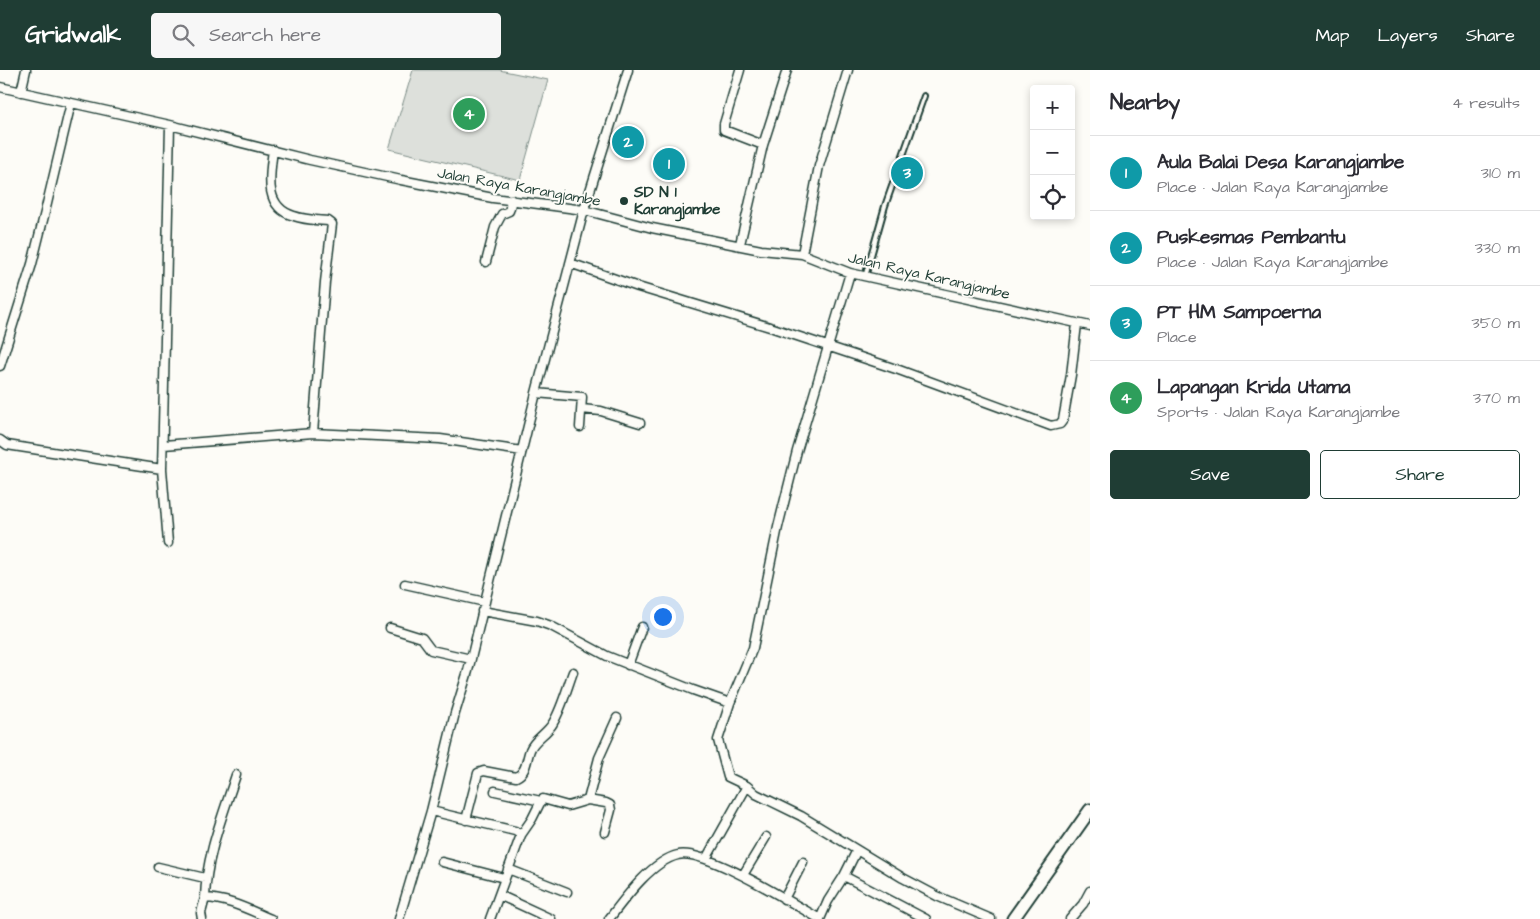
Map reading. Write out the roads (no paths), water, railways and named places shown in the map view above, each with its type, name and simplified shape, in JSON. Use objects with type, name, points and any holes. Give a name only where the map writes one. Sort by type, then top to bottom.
[{"type":"main road","points":[[1013,919],[1090,810]]},
{"type":"street","points":[[21,92],[26,70]]},
{"type":"street","points":[[399,919],[431,811],[584,210],[628,70]]},
{"type":"street","points":[[740,70],[724,124],[724,130],[762,145]]},
{"type":"street","points":[[740,244],[762,145],[787,70]]},
{"type":"street","points":[[802,254],[818,166],[848,70]]},
{"type":"street","name":"Jalan Raya Karangjambe","points":[[0,87],[401,180],[512,200],[584,210],[652,228],[740,244],[762,250],[802,254],[865,277],[1090,326]]},
{"type":"street","points":[[0,366],[27,281],[46,212],[71,102]]},
{"type":"street","points":[[168,543],[162,469],[170,125]]},
{"type":"street","points":[[273,150],[270,189],[274,200],[281,210],[293,216],[328,221],[332,224],[312,433]]},
{"type":"street","points":[[486,262],[495,227],[502,214],[509,211],[512,200]]},
{"type":"street","points":[[570,263],[949,388],[1051,426],[1060,424],[1063,420],[1078,324]]},
{"type":"street","points":[[850,273],[797,451],[778,527],[753,648],[730,702],[718,740],[728,776],[747,786],[756,794],[781,805],[937,896],[992,919]]},
{"type":"street","points":[[536,393],[582,398],[580,427]]},
{"type":"street","points":[[582,408],[601,411],[640,423]]},
{"type":"street","points":[[164,445],[312,433],[440,439],[522,451]]},
{"type":"street","points":[[0,440],[7,445],[162,469]]},
{"type":"street","points":[[405,584],[485,602]]},
{"type":"street","points":[[482,611],[537,621],[551,626],[606,656],[693,690],[730,702]]},
{"type":"street","points":[[628,665],[642,627]]},
{"type":"street","points":[[390,628],[422,638],[431,650],[470,659]]},
{"type":"street","points":[[466,820],[478,773],[484,771],[516,777],[524,771],[530,749],[554,722],[573,672]]},
{"type":"street","points":[[588,800],[599,758],[617,718]]},
{"type":"street","points":[[202,919],[205,878],[236,775]]},
{"type":"street","points":[[706,859],[747,786]]},
{"type":"street","points":[[495,791],[540,801],[548,799],[568,806],[588,800],[606,803],[610,805],[611,810],[605,832]]},
{"type":"street","points":[[490,919],[520,835],[532,819],[540,801]]},
{"type":"street","points":[[431,811],[515,831],[520,835]]},
{"type":"street","points":[[743,875],[766,837]]},
{"type":"street","points":[[609,919],[647,873],[680,854],[706,859],[743,875],[820,919],[857,850]]},
{"type":"street","points":[[442,862],[504,878]]},
{"type":"street","points":[[784,899],[803,862]]},
{"type":"street","points":[[158,867],[205,878]]},
{"type":"street","points":[[508,869],[567,892]]},
{"type":"street","points":[[844,876],[926,919]]},
{"type":"street","points":[[1070,919],[1086,906],[1090,891]]},
{"type":"street","points":[[499,895],[551,919]]},
{"type":"street","points":[[205,898],[233,903],[271,919]]},
{"type":"lane","points":[[865,277],[885,206],[924,96]]},
{"type":"place","name":"Lapangan Krida Utama","points":[[469,114]]},
{"type":"place","name":"Puskesmas Pembantu","points":[[628,142]]},
{"type":"place","name":"Aula Balai Desa Karangjambe","points":[[669,164]]},
{"type":"place","name":"PT HM Sampoerna","points":[[907,173]]},
{"type":"place","name":"SD N 1 Karangjambe","points":[[624,201]]}]
